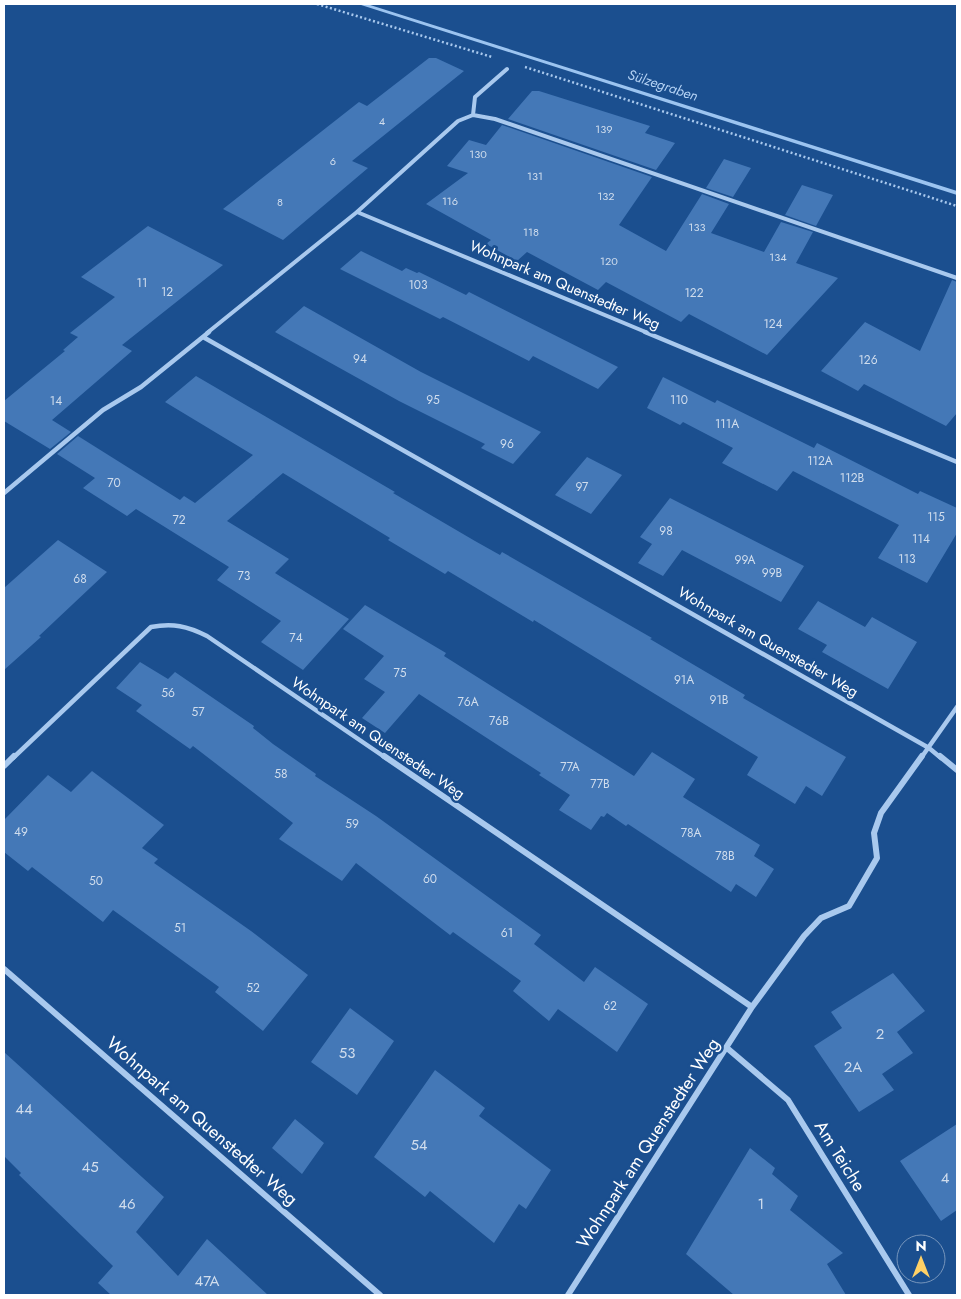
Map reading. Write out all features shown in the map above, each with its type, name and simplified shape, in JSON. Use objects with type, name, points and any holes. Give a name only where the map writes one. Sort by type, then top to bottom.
[{"type":"street","points":[[473,115],[475,97],[507,70]]},
{"type":"street","points":[[4,493],[103,410],[141,387],[357,212],[458,121],[473,115],[495,119],[957,278]]},
{"type":"street","name":"Wohnpark am Quenstedter Weg","points":[[357,212],[957,462]]},
{"type":"street","name":"Wohnpark am Quenstedter Weg","points":[[203,337],[929,748]]},
{"type":"street","name":"Wohnpark am Quenstedter Weg","points":[[4,766],[151,627],[166,623],[186,625],[207,636],[752,1007]]},
{"type":"street","name":"Wohnpark am Quenstedter Weg","points":[[568,1295],[752,1007],[804,936],[821,918],[849,906],[877,858],[874,833],[881,813],[957,707]]},
{"type":"street","points":[[929,748],[957,770]]},
{"type":"street","name":"Wohnpark am Quenstedter Weg","points":[[4,969],[380,1295]]},
{"type":"street","name":"Am Teiche","points":[[727,1048],[788,1100],[908,1295]]},
{"type":"path","points":[[317,4],[494,57]]},
{"type":"path","points":[[522,66],[957,206]]},
{"type":"building","points":[[429,58],[436,58],[464,71],[352,161],[368,168],[283,240],[223,209],[359,102],[367,106]]},
{"type":"building","points":[[532,91],[539,91],[650,126],[645,133],[675,143],[656,170],[508,119]]},
{"type":"building","points":[[502,125],[652,177],[619,225],[666,251],[702,194],[729,204],[711,233],[764,252],[781,222],[813,232],[796,263],[838,278],[767,355],[689,314],[681,322],[606,282],[598,290],[527,252],[517,261],[486,244],[491,240],[426,204],[468,173],[447,166],[469,140],[486,145]]},
{"type":"building","points":[[724,159],[751,168],[733,197],[706,188]]},
{"type":"building","points":[[802,185],[833,195],[816,226],[785,215]]},
{"type":"building","points":[[148,226],[223,265],[122,345],[132,351],[52,420],[71,432],[50,449],[4,421],[4,401],[65,351],[63,350],[78,337],[70,333],[115,297],[81,277]]},
{"type":"building","points":[[361,251],[402,271],[406,268],[417,273],[419,272],[466,295],[469,292],[618,367],[598,389],[533,356],[529,361],[443,317],[440,319],[340,269]]},
{"type":"building","points":[[952,280],[957,282],[957,413],[946,426],[864,384],[858,391],[821,371],[865,322],[920,351]]},
{"type":"building","points":[[304,306],[421,372],[541,432],[513,464],[481,448],[485,444],[399,401],[275,332]]},
{"type":"building","points":[[196,376],[475,541],[500,555],[502,552],[652,638],[650,639],[745,695],[743,698],[846,757],[822,796],[806,786],[795,804],[747,775],[758,757],[534,620],[533,622],[448,571],[445,574],[388,540],[390,538],[283,473],[227,521],[289,559],[275,573],[349,619],[303,670],[261,642],[281,621],[217,580],[229,567],[136,509],[127,516],[83,488],[95,478],[57,454],[78,436],[180,500],[184,496],[195,503],[253,455],[165,402]]},
{"type":"building","points":[[663,377],[715,403],[717,400],[814,448],[817,443],[918,494],[920,491],[957,508],[957,533],[927,583],[878,558],[899,525],[793,471],[777,491],[722,463],[733,448],[683,422],[680,425],[647,408]]},
{"type":"building","points":[[587,457],[622,475],[591,514],[555,495]]},
{"type":"building","points":[[670,498],[804,566],[781,602],[682,550],[663,576],[638,563],[652,544],[640,537]]},
{"type":"building","points":[[58,540],[107,572],[39,636],[41,637],[4,670],[4,588]]},
{"type":"building","points":[[818,601],[865,627],[872,617],[917,642],[888,689],[822,652],[827,645],[798,629]]},
{"type":"building","points":[[365,605],[446,653],[444,656],[634,776],[652,752],[695,779],[683,797],[760,845],[754,856],[774,869],[756,897],[736,884],[731,892],[628,824],[626,826],[607,813],[604,817],[601,816],[591,830],[559,810],[570,795],[539,775],[541,773],[419,694],[385,733],[362,718],[385,692],[364,679],[384,656],[343,629]]},
{"type":"building","points":[[140,662],[168,679],[175,672],[254,726],[253,728],[273,744],[316,774],[315,776],[376,816],[541,935],[534,944],[584,982],[595,967],[648,1004],[617,1052],[558,1009],[549,1021],[513,991],[521,981],[453,932],[450,935],[356,863],[342,881],[279,839],[293,823],[193,746],[190,749],[136,711],[142,705],[116,688]]},
{"type":"building","points":[[92,771],[164,825],[142,848],[158,859],[154,863],[251,931],[308,975],[263,1031],[215,992],[219,987],[113,910],[103,922],[32,867],[28,871],[4,852],[4,820],[48,775],[71,792]]},
{"type":"building","points":[[893,973],[925,1011],[897,1032],[913,1053],[882,1074],[894,1090],[859,1112],[814,1046],[842,1028],[831,1012]]},
{"type":"building","points":[[350,1008],[394,1041],[357,1095],[311,1062]]},
{"type":"building","points":[[4,1052],[164,1197],[136,1232],[178,1276],[207,1239],[268,1295],[111,1295],[98,1283],[113,1266],[19,1175],[21,1173],[4,1156]]},
{"type":"building","points":[[435,1070],[485,1108],[479,1116],[551,1170],[526,1209],[519,1204],[494,1243],[430,1191],[425,1197],[374,1157]]},
{"type":"building","points":[[295,1119],[324,1143],[302,1174],[272,1148]]},
{"type":"building","points":[[957,1124],[957,1210],[941,1221],[900,1161]]},
{"type":"building","points":[[750,1148],[775,1168],[772,1174],[798,1196],[790,1210],[843,1253],[827,1264],[846,1295],[734,1295],[686,1254]]},
{"type":"waterway","name":"Sülzegraben","points":[[361,4],[957,193]]}]
